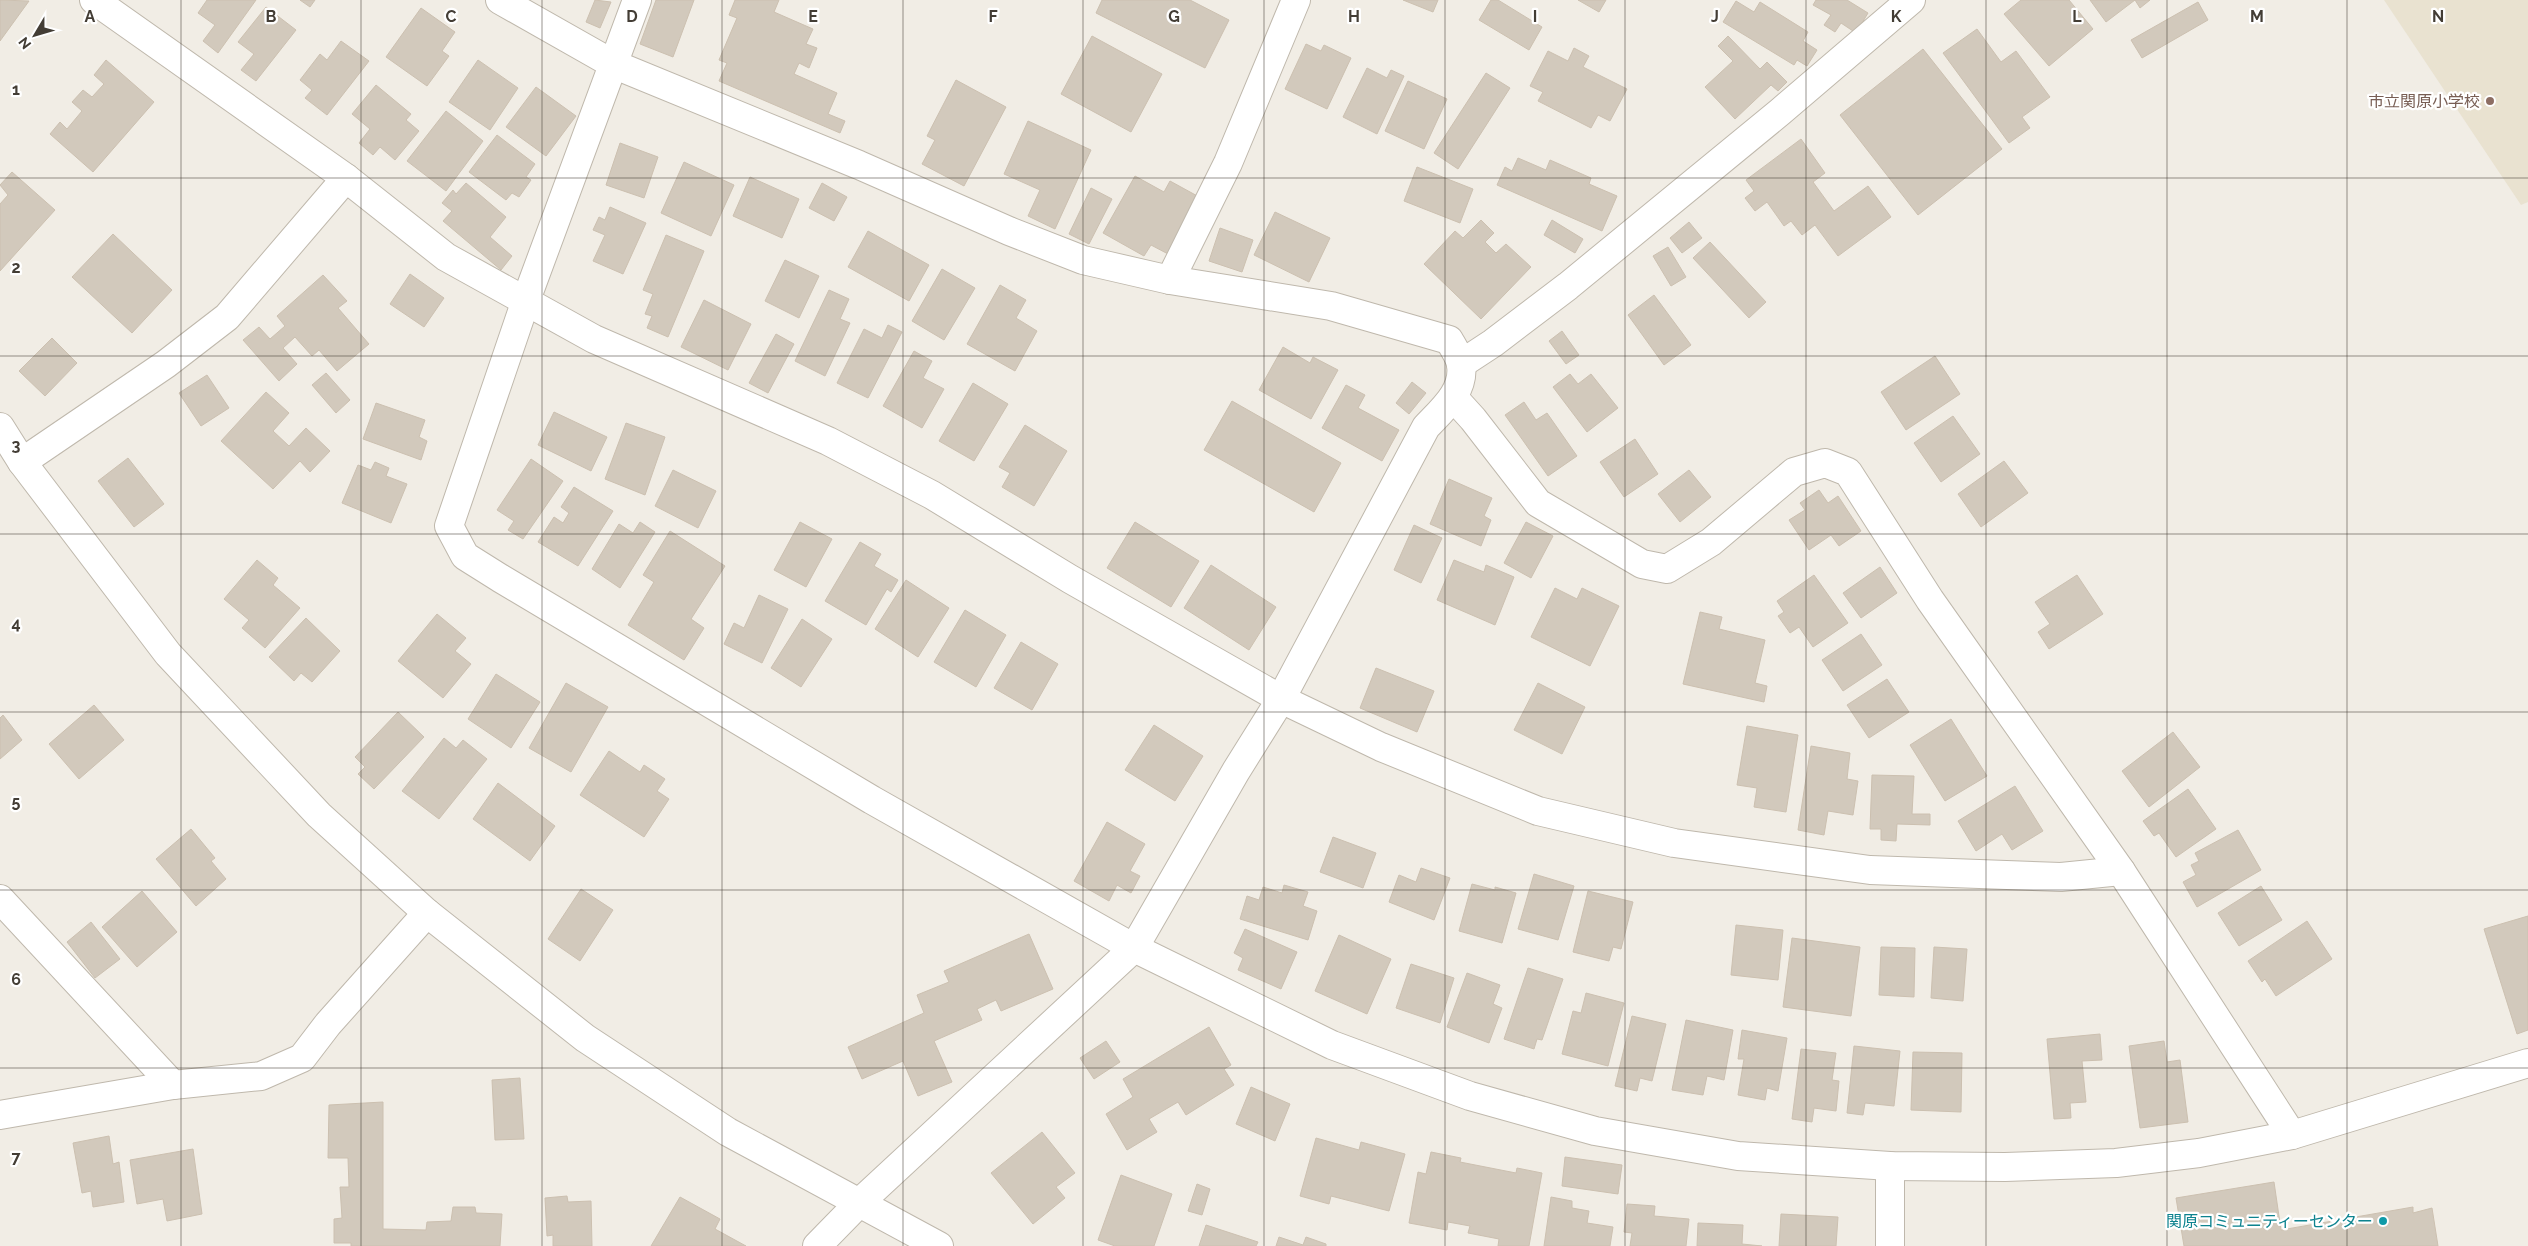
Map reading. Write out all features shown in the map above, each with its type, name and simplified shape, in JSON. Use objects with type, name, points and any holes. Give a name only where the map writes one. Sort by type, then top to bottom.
[{"type":"street","points":[[94,0],[346,178],[446,257],[594,339],[828,442],[932,495],[1070,579],[1281,699],[1380,747],[1538,811],[1674,843],[1870,870],[2061,877],[2122,871]]},
{"type":"street","points":[[500,0],[613,64],[859,165],[1009,231],[1083,260],[1170,280],[1331,306],[1449,340],[1461,364],[1460,385],[1453,397],[1426,427],[1281,699],[1236,771],[1134,948],[858,1204],[817,1246]]},
{"type":"street","points":[[637,0],[526,300],[449,526],[465,556],[872,800],[1134,948],[1332,1045],[1470,1096],[1595,1131],[1738,1156],[1890,1166],[2005,1167],[2116,1163],[2199,1153],[2292,1135],[2528,1063]]},
{"type":"street","points":[[1170,280],[1228,163],[1296,0]]},
{"type":"street","points":[[1461,364],[1493,343],[1568,286],[1780,112],[1911,0]]},
{"type":"street","points":[[22,462],[166,364],[227,317],[346,178]]},
{"type":"street","points":[[1453,397],[1474,419],[1538,502],[1642,564],[1650,566],[1667,569],[1711,542],[1794,472],[1825,463],[1848,472],[1930,600],[2122,871],[2292,1135]]},
{"type":"street","points":[[0,427],[22,462],[168,654],[320,815],[427,913],[586,1038],[728,1132],[858,1204],[939,1246]]},
{"type":"street","points":[[0,898],[172,1085]]},
{"type":"street","points":[[0,1115],[172,1085],[261,1076],[302,1058],[328,1024],[427,913]]},
{"type":"street","points":[[1890,1166],[1890,1246]]},
{"type":"shaded area","name":"市立関原小学校","points":[[2384,0],[2528,0],[2528,202],[2521,205]]},
{"type":"building","points":[[0,0],[29,1],[0,41]]},
{"type":"building","points":[[207,0],[256,0],[218,53],[203,41],[215,25],[198,13]]},
{"type":"building","points":[[300,0],[315,0],[310,7]]},
{"type":"building","points":[[595,0],[611,2],[600,28],[586,22]]},
{"type":"building","points":[[656,0],[694,0],[673,57],[640,44]]},
{"type":"building","points":[[735,0],[779,0],[774,12],[813,29],[806,44],[817,48],[809,68],[799,63],[794,74],[837,93],[828,114],[845,121],[840,133],[719,81],[727,63],[719,60],[737,18],[729,15]]},
{"type":"building","points":[[1102,0],[1190,0],[1229,20],[1205,68],[1096,13]]},
{"type":"building","points":[[1403,0],[1438,0],[1433,12]]},
{"type":"building","points":[[1491,0],[1498,0],[1542,27],[1529,50],[1479,20]]},
{"type":"building","points":[[1578,0],[1606,0],[1599,12]]},
{"type":"building","points":[[1816,0],[1847,0],[1868,13],[1856,33],[1841,23],[1835,32],[1824,25],[1831,15],[1813,5]]},
{"type":"building","points":[[2021,0],[2069,0],[2093,29],[2049,66],[2004,14]]},
{"type":"building","points":[[2090,0],[2135,0],[2106,22]]},
{"type":"building","points":[[2135,0],[2150,0],[2140,8]]},
{"type":"building","points":[[1736,1],[1754,12],[1760,2],[1808,32],[1803,41],[1817,50],[1807,66],[1797,60],[1794,65],[1723,22]]},
{"type":"building","points":[[2198,2],[2208,20],[2142,58],[2131,40]]},
{"type":"building","points":[[266,7],[296,30],[256,81],[241,70],[254,54],[238,42]]},
{"type":"building","points":[[421,8],[455,32],[442,51],[449,56],[427,86],[386,57]]},
{"type":"building","points":[[1977,29],[2001,62],[2016,51],[2050,97],[2022,117],[2030,128],[2009,143],[1943,53]]},
{"type":"building","points":[[1092,36],[1162,74],[1131,132],[1061,94]]},
{"type":"building","points":[[1728,36],[1760,69],[1767,62],[1787,82],[1778,91],[1771,85],[1735,119],[1705,87],[1733,61],[1718,46]]},
{"type":"building","points":[[341,41],[369,61],[327,115],[305,98],[312,90],[300,80],[320,54],[327,60]]},
{"type":"building","points":[[1306,44],[1321,51],[1324,45],[1351,58],[1327,109],[1285,89]]},
{"type":"building","points":[[1574,48],[1589,56],[1583,67],[1627,89],[1610,121],[1598,115],[1591,128],[1538,101],[1543,92],[1530,86],[1548,51],[1568,61]]},
{"type":"building","points":[[1923,49],[2002,149],[1918,215],[1840,115]]},
{"type":"building","points":[[106,60],[154,102],[93,172],[50,134],[60,122],[67,129],[82,111],[72,102],[83,90],[92,97],[104,84],[94,75]]},
{"type":"building","points":[[478,60],[518,88],[490,130],[449,102]]},
{"type":"building","points":[[1367,68],[1387,78],[1391,70],[1404,76],[1377,134],[1343,117]]},
{"type":"building","points":[[1486,73],[1510,88],[1458,169],[1434,153]]},
{"type":"building","points":[[956,80],[1006,107],[964,186],[922,164],[935,140],[927,136]]},
{"type":"building","points":[[1408,81],[1447,99],[1424,149],[1385,131]]},
{"type":"building","points":[[376,85],[411,114],[406,120],[419,131],[395,160],[380,147],[373,155],[359,143],[370,129],[352,114]]},
{"type":"building","points":[[536,87],[576,116],[546,156],[506,127]]},
{"type":"building","points":[[446,111],[483,141],[446,191],[407,161]]},
{"type":"building","points":[[1028,121],[1091,150],[1055,229],[1028,216],[1040,190],[1004,174]]},
{"type":"building","points":[[497,135],[535,164],[526,177],[531,180],[519,197],[512,193],[506,200],[469,172]]},
{"type":"building","points":[[1801,139],[1825,173],[1813,182],[1834,211],[1868,186],[1891,217],[1838,256],[1815,225],[1802,235],[1791,221],[1784,226],[1767,202],[1755,211],[1745,198],[1754,191],[1746,180]]},
{"type":"building","points":[[620,143],[658,157],[644,198],[606,185]]},
{"type":"building","points":[[1518,158],[1546,170],[1550,160],[1591,178],[1589,184],[1617,196],[1602,231],[1497,185],[1505,167],[1512,171]]},
{"type":"building","points":[[684,162],[734,185],[711,236],[661,213]]},
{"type":"building","points":[[1417,167],[1473,189],[1460,223],[1404,201]]},
{"type":"building","points":[[12,172],[55,210],[0,271],[0,204],[8,195],[0,185]]},
{"type":"building","points":[[1135,176],[1164,192],[1170,181],[1201,198],[1170,255],[1151,245],[1144,256],[1103,233]]},
{"type":"building","points":[[750,177],[799,199],[782,238],[733,216]]},
{"type":"building","points":[[466,183],[506,217],[490,237],[512,256],[501,270],[443,221],[452,211],[442,203],[453,190],[456,194]]},
{"type":"building","points":[[822,183],[847,197],[834,221],[809,208]]},
{"type":"building","points":[[1091,188],[1112,199],[1089,244],[1069,234]]},
{"type":"building","points":[[610,207],[646,223],[623,274],[593,261],[605,235],[593,230],[599,217],[605,220]]},
{"type":"building","points":[[1275,212],[1330,238],[1309,282],[1254,255]]},
{"type":"building","points":[[1481,220],[1494,233],[1485,242],[1496,253],[1506,244],[1531,267],[1481,319],[1424,264],[1455,231],[1463,238]]},
{"type":"building","points":[[1552,220],[1583,239],[1575,253],[1544,235]]},
{"type":"building","points":[[1689,222],[1702,238],[1682,253],[1670,238]]},
{"type":"building","points":[[1220,228],[1253,240],[1242,272],[1209,261]]},
{"type":"building","points":[[868,231],[929,265],[909,301],[848,267]]},
{"type":"building","points":[[113,234],[172,290],[132,333],[72,277]]},
{"type":"building","points":[[666,235],[704,251],[668,337],[647,328],[652,316],[645,314],[653,294],[643,290]]},
{"type":"building","points":[[1710,242],[1766,302],[1749,318],[1693,258]]},
{"type":"building","points":[[1668,247],[1686,277],[1671,286],[1653,256]]},
{"type":"building","points":[[785,260],[819,276],[799,318],[765,301]]},
{"type":"building","points":[[942,269],[975,288],[944,340],[912,321]]},
{"type":"building","points":[[410,274],[444,298],[424,327],[390,304]]},
{"type":"building","points":[[323,275],[347,301],[338,308],[369,344],[337,371],[319,350],[312,356],[295,337],[283,348],[297,364],[279,381],[243,340],[259,327],[270,339],[285,326],[277,316]]},
{"type":"building","points":[[1000,285],[1026,300],[1016,318],[1037,331],[1015,371],[967,344]]},
{"type":"building","points":[[829,290],[849,299],[840,319],[850,323],[825,376],[795,361]]},
{"type":"building","points":[[1654,295],[1691,345],[1664,365],[1628,315]]},
{"type":"building","points":[[704,300],[751,324],[728,370],[681,347]]},
{"type":"building","points":[[888,325],[902,332],[868,398],[837,383],[864,329],[882,338]]},
{"type":"building","points":[[1562,331],[1579,355],[1566,364],[1549,341]]},
{"type":"building","points":[[776,334],[794,344],[768,393],[749,383]]},
{"type":"building","points":[[52,338],[77,363],[45,396],[19,371]]},
{"type":"building","points":[[1283,347],[1310,363],[1313,357],[1338,370],[1311,419],[1259,390]]},
{"type":"building","points":[[914,351],[932,361],[923,378],[944,389],[922,428],[883,406]]},
{"type":"building","points":[[1935,356],[1960,394],[1906,430],[1881,392]]},
{"type":"building","points":[[326,373],[350,400],[336,413],[312,385]]},
{"type":"building","points":[[1570,374],[1578,384],[1591,374],[1618,408],[1587,432],[1553,387]]},
{"type":"building","points":[[207,375],[229,408],[201,426],[179,393]]},
{"type":"building","points":[[1412,382],[1426,393],[1409,414],[1396,403]]},
{"type":"building","points":[[973,383],[1008,404],[974,461],[939,441]]},
{"type":"building","points":[[1346,385],[1365,395],[1358,408],[1399,430],[1382,461],[1322,428]]},
{"type":"building","points":[[266,392],[289,413],[273,431],[289,446],[306,428],[330,451],[310,472],[300,461],[273,489],[221,441]]},
{"type":"building","points":[[1232,401],[1341,463],[1314,512],[1204,450]]},
{"type":"building","points":[[1524,402],[1536,420],[1547,413],[1577,456],[1548,476],[1505,415]]},
{"type":"building","points":[[376,403],[425,420],[419,437],[427,441],[421,460],[363,439]]},
{"type":"building","points":[[554,412],[607,437],[591,471],[538,445]]},
{"type":"building","points":[[1953,416],[1980,454],[1941,482],[1914,443]]},
{"type":"building","points":[[626,423],[665,437],[645,495],[605,479]]},
{"type":"building","points":[[1025,425],[1067,451],[1034,506],[1002,487],[1010,473],[999,467]]},
{"type":"building","points":[[1635,439],[1658,474],[1624,497],[1600,462]]},
{"type":"building","points":[[128,458],[164,504],[134,527],[98,481]]},
{"type":"building","points":[[531,459],[563,481],[523,539],[508,530],[514,521],[497,510]]},
{"type":"building","points":[[2004,461],[2028,493],[1981,527],[1958,494]]},
{"type":"building","points":[[375,462],[389,468],[386,476],[407,484],[391,523],[342,503],[358,465],[371,470]]},
{"type":"building","points":[[673,470],[716,491],[698,528],[655,506]]},
{"type":"building","points":[[1689,470],[1711,497],[1680,522],[1658,494]]},
{"type":"building","points":[[1449,479],[1492,498],[1484,516],[1491,520],[1481,546],[1430,524]]},
{"type":"building","points":[[574,487],[613,511],[578,566],[538,542],[554,517],[563,523],[569,513],[561,507]]},
{"type":"building","points":[[1819,490],[1828,503],[1838,496],[1861,531],[1839,546],[1831,535],[1809,550],[1789,520],[1805,510],[1800,503]]},
{"type":"building","points":[[640,522],[655,532],[620,588],[592,569],[619,524],[633,533]]},
{"type":"building","points":[[800,522],[832,539],[806,587],[774,570]]},
{"type":"building","points":[[1135,522],[1199,561],[1171,607],[1107,568]]},
{"type":"building","points":[[1526,522],[1553,536],[1531,578],[1504,563]]},
{"type":"building","points":[[1414,525],[1442,538],[1421,583],[1394,570]]},
{"type":"building","points":[[670,531],[725,566],[691,619],[704,628],[684,660],[628,625],[654,582],[643,575]]},
{"type":"building","points":[[860,542],[881,554],[874,566],[898,580],[891,592],[887,589],[866,625],[825,601]]},
{"type":"building","points":[[257,560],[278,578],[273,585],[300,608],[265,648],[242,628],[249,620],[224,599]]},
{"type":"building","points":[[1454,560],[1484,572],[1486,565],[1514,577],[1495,625],[1437,600]]},
{"type":"building","points":[[1211,565],[1276,607],[1249,650],[1184,608]]},
{"type":"building","points":[[1880,567],[1897,593],[1861,618],[1843,593]]},
{"type":"building","points":[[1814,575],[1848,623],[1813,647],[1799,627],[1790,633],[1778,616],[1784,612],[1777,601]]},
{"type":"building","points":[[2077,575],[2103,614],[2049,649],[2038,632],[2050,624],[2035,602]]},
{"type":"building","points":[[906,580],[949,608],[918,657],[875,629]]},
{"type":"building","points":[[1555,588],[1577,599],[1582,588],[1619,606],[1590,666],[1531,637]]},
{"type":"building","points":[[759,595],[788,609],[762,663],[724,644],[734,623],[744,628]]},
{"type":"building","points":[[965,610],[1006,635],[976,687],[934,662]]},
{"type":"building","points":[[1700,612],[1722,617],[1719,629],[1765,640],[1755,683],[1767,686],[1764,702],[1683,684]]},
{"type":"building","points":[[437,614],[466,638],[455,651],[471,664],[443,698],[398,661]]},
{"type":"building","points":[[306,618],[340,651],[312,682],[301,673],[294,681],[269,657]]},
{"type":"building","points":[[802,619],[832,639],[801,687],[771,668]]},
{"type":"building","points":[[1861,634],[1882,665],[1843,691],[1822,660]]},
{"type":"building","points":[[1021,642],[1058,664],[1032,710],[994,688]]},
{"type":"building","points":[[1376,668],[1434,691],[1417,732],[1360,708]]},
{"type":"building","points":[[496,674],[540,702],[511,748],[468,719]]},
{"type":"building","points":[[1887,679],[1909,712],[1869,738],[1847,705]]},
{"type":"building","points":[[566,683],[608,707],[571,772],[529,748]]},
{"type":"building","points":[[1538,683],[1585,707],[1562,754],[1514,730]]},
{"type":"building","points":[[94,705],[124,740],[79,779],[49,744]]},
{"type":"building","points":[[398,712],[424,737],[374,789],[358,774],[365,767],[355,757]]},
{"type":"building","points":[[3,715],[22,740],[0,759],[0,718]]},
{"type":"building","points":[[1951,719],[1987,776],[1945,801],[1910,745]]},
{"type":"building","points":[[1154,725],[1203,756],[1175,801],[1125,770]]},
{"type":"building","points":[[1747,726],[1798,735],[1786,812],[1754,807],[1757,788],[1737,785]]},
{"type":"building","points":[[2173,732],[2200,767],[2149,807],[2122,771]]},
{"type":"building","points":[[444,738],[456,748],[463,740],[487,759],[439,819],[402,791]]},
{"type":"building","points":[[1811,746],[1850,753],[1847,779],[1858,781],[1853,815],[1828,811],[1824,835],[1798,830]]},
{"type":"building","points":[[609,751],[640,772],[644,765],[665,779],[657,791],[669,799],[644,837],[580,795]]},
{"type":"building","points":[[1872,775],[1914,776],[1912,814],[1930,814],[1930,825],[1897,824],[1896,841],[1881,840],[1881,829],[1870,829]]},
{"type":"building","points":[[498,783],[555,826],[530,861],[473,819]]},
{"type":"building","points":[[2015,786],[2043,831],[2012,850],[2002,834],[1976,851],[1958,821]]},
{"type":"building","points":[[2188,789],[2216,829],[2176,857],[2159,833],[2154,836],[2143,821]]},
{"type":"building","points":[[1107,822],[1145,844],[1130,871],[1140,876],[1131,893],[1117,885],[1109,901],[1074,881]]},
{"type":"building","points":[[191,829],[215,858],[211,861],[226,879],[196,906],[156,859]]},
{"type":"building","points":[[2238,830],[2261,870],[2197,907],[2183,882],[2196,875],[2191,865],[2199,861],[2195,853]]},
{"type":"building","points":[[1333,837],[1376,853],[1363,888],[1320,872]]},
{"type":"building","points":[[1421,868],[1450,878],[1434,920],[1389,902],[1399,875],[1416,882]]},
{"type":"building","points":[[1534,874],[1574,886],[1558,940],[1518,929]]},
{"type":"building","points":[[1472,884],[1495,890],[1495,887],[1516,893],[1502,943],[1459,931]]},
{"type":"building","points":[[1284,885],[1308,892],[1303,906],[1317,911],[1308,940],[1240,919],[1247,896],[1259,900],[1263,887],[1282,893]]},
{"type":"building","points":[[2261,886],[2282,920],[2239,946],[2218,913]]},
{"type":"building","points":[[581,889],[613,910],[580,961],[548,939]]},
{"type":"building","points":[[142,891],[177,932],[137,967],[102,927]]},
{"type":"building","points":[[1588,891],[1633,902],[1621,949],[1613,947],[1609,961],[1573,952]]},
{"type":"building","points":[[2528,916],[2528,1030],[2517,1034],[2484,929]]},
{"type":"building","points":[[2307,921],[2332,959],[2276,996],[2265,979],[2262,982],[2248,961]]},
{"type":"building","points":[[91,922],[120,959],[95,978],[67,942]]},
{"type":"building","points":[[1736,925],[1783,930],[1778,980],[1731,975]]},
{"type":"building","points":[[1245,929],[1297,952],[1281,989],[1238,970],[1243,958],[1234,953]]},
{"type":"building","points":[[1029,934],[1053,989],[1001,1011],[996,1000],[977,1009],[982,1020],[934,1041],[952,1082],[918,1096],[903,1061],[862,1079],[848,1047],[924,1013],[917,995],[949,982],[944,971]]},
{"type":"building","points":[[1339,935],[1391,959],[1367,1014],[1315,991]]},
{"type":"building","points":[[1792,938],[1860,947],[1851,1016],[1783,1007]]},
{"type":"building","points":[[1881,947],[1915,948],[1914,997],[1879,995]]},
{"type":"building","points":[[1934,947],[1967,949],[1963,1001],[1931,998]]},
{"type":"building","points":[[1411,964],[1454,978],[1440,1023],[1396,1008]]},
{"type":"building","points":[[1528,968],[1563,979],[1542,1040],[1537,1039],[1534,1049],[1504,1039]]},
{"type":"building","points":[[1467,973],[1500,985],[1493,1004],[1502,1008],[1489,1043],[1447,1027]]},
{"type":"building","points":[[1586,993],[1624,1003],[1608,1066],[1562,1054],[1573,1011],[1581,1013]]},
{"type":"building","points":[[1632,1016],[1666,1024],[1652,1081],[1640,1078],[1637,1091],[1615,1086]]},
{"type":"building","points":[[1686,1020],[1733,1030],[1724,1080],[1707,1076],[1703,1095],[1672,1090]]},
{"type":"building","points":[[1209,1027],[1231,1065],[1224,1069],[1234,1085],[1186,1115],[1178,1102],[1149,1119],[1157,1132],[1127,1150],[1106,1114],[1133,1097],[1123,1079]]},
{"type":"building","points":[[1742,1030],[1787,1038],[1778,1091],[1767,1088],[1765,1100],[1738,1095],[1744,1059],[1738,1059]]},
{"type":"building","points":[[2100,1034],[2102,1060],[2082,1061],[2086,1102],[2070,1103],[2071,1118],[2054,1119],[2047,1039]]},
{"type":"building","points":[[1106,1041],[1120,1062],[1094,1079],[1080,1058]]},
{"type":"building","points":[[2164,1041],[2167,1062],[2180,1060],[2188,1122],[2140,1128],[2129,1046]]},
{"type":"building","points":[[1854,1046],[1900,1051],[1894,1106],[1865,1103],[1863,1115],[1847,1113]]},
{"type":"building","points":[[1801,1049],[1836,1053],[1832,1080],[1839,1081],[1836,1111],[1814,1108],[1812,1122],[1792,1119]]},
{"type":"building","points":[[1913,1052],[1962,1053],[1961,1112],[1911,1110]]},
{"type":"building","points":[[520,1078],[524,1139],[495,1140],[492,1080]]},
{"type":"building","points":[[1251,1087],[1290,1104],[1275,1141],[1236,1124]]},
{"type":"building","points":[[383,1102],[383,1229],[426,1230],[427,1222],[451,1221],[453,1207],[475,1207],[476,1213],[502,1214],[500,1246],[351,1246],[351,1243],[334,1243],[334,1219],[342,1218],[340,1187],[349,1187],[348,1158],[328,1158],[329,1105]]},
{"type":"building","points":[[1042,1132],[1075,1173],[1056,1187],[1065,1198],[1033,1224],[991,1173]]},
{"type":"building","points":[[109,1136],[113,1164],[119,1162],[124,1202],[93,1207],[91,1191],[82,1193],[73,1143]]},
{"type":"building","points":[[1316,1138],[1359,1150],[1361,1142],[1405,1154],[1389,1211],[1331,1196],[1329,1204],[1300,1196]]},
{"type":"building","points":[[193,1149],[202,1214],[167,1221],[163,1199],[137,1204],[130,1160]]},
{"type":"building","points":[[1431,1152],[1461,1158],[1460,1162],[1516,1173],[1517,1168],[1542,1173],[1529,1246],[1498,1246],[1499,1239],[1468,1233],[1470,1226],[1448,1222],[1447,1230],[1409,1223],[1418,1172],[1426,1174]]},
{"type":"building","points":[[1565,1157],[1622,1165],[1618,1194],[1562,1186]]},
{"type":"building","points":[[1121,1175],[1172,1194],[1154,1246],[1115,1246],[1098,1240]]},
{"type":"building","name":"関原コミュニティーセンター","points":[[2274,1182],[2281,1230],[2413,1207],[2413,1213],[2432,1208],[2438,1246],[2184,1246],[2176,1198]]},
{"type":"building","points":[[1197,1184],[1210,1189],[1202,1215],[1188,1211]]},
{"type":"building","points":[[567,1196],[568,1202],[591,1201],[592,1246],[553,1246],[553,1235],[547,1236],[545,1198]]},
{"type":"building","points":[[680,1197],[720,1219],[715,1229],[746,1246],[651,1246]]},
{"type":"building","points":[[1551,1197],[1572,1201],[1572,1208],[1589,1211],[1587,1223],[1613,1227],[1610,1246],[1544,1246]]},
{"type":"building","points":[[1627,1204],[1655,1206],[1654,1216],[1689,1219],[1686,1246],[1630,1246],[1632,1233],[1624,1232]]},
{"type":"building","points":[[1781,1214],[1838,1217],[1836,1246],[1779,1246]]},
{"type":"building","points":[[1698,1223],[1743,1225],[1742,1244],[1762,1246],[1697,1246]]},
{"type":"building","points":[[1206,1225],[1258,1242],[1256,1246],[1199,1246]]},
{"type":"building","points":[[1279,1237],[1303,1245],[1306,1237],[1326,1244],[1326,1246],[1276,1246]]},
{"type":"place","name":"市立関原小学校","points":[[2490,101]]},
{"type":"place","name":"関原コミュニティーセンター","points":[[2383,1221]]}]
